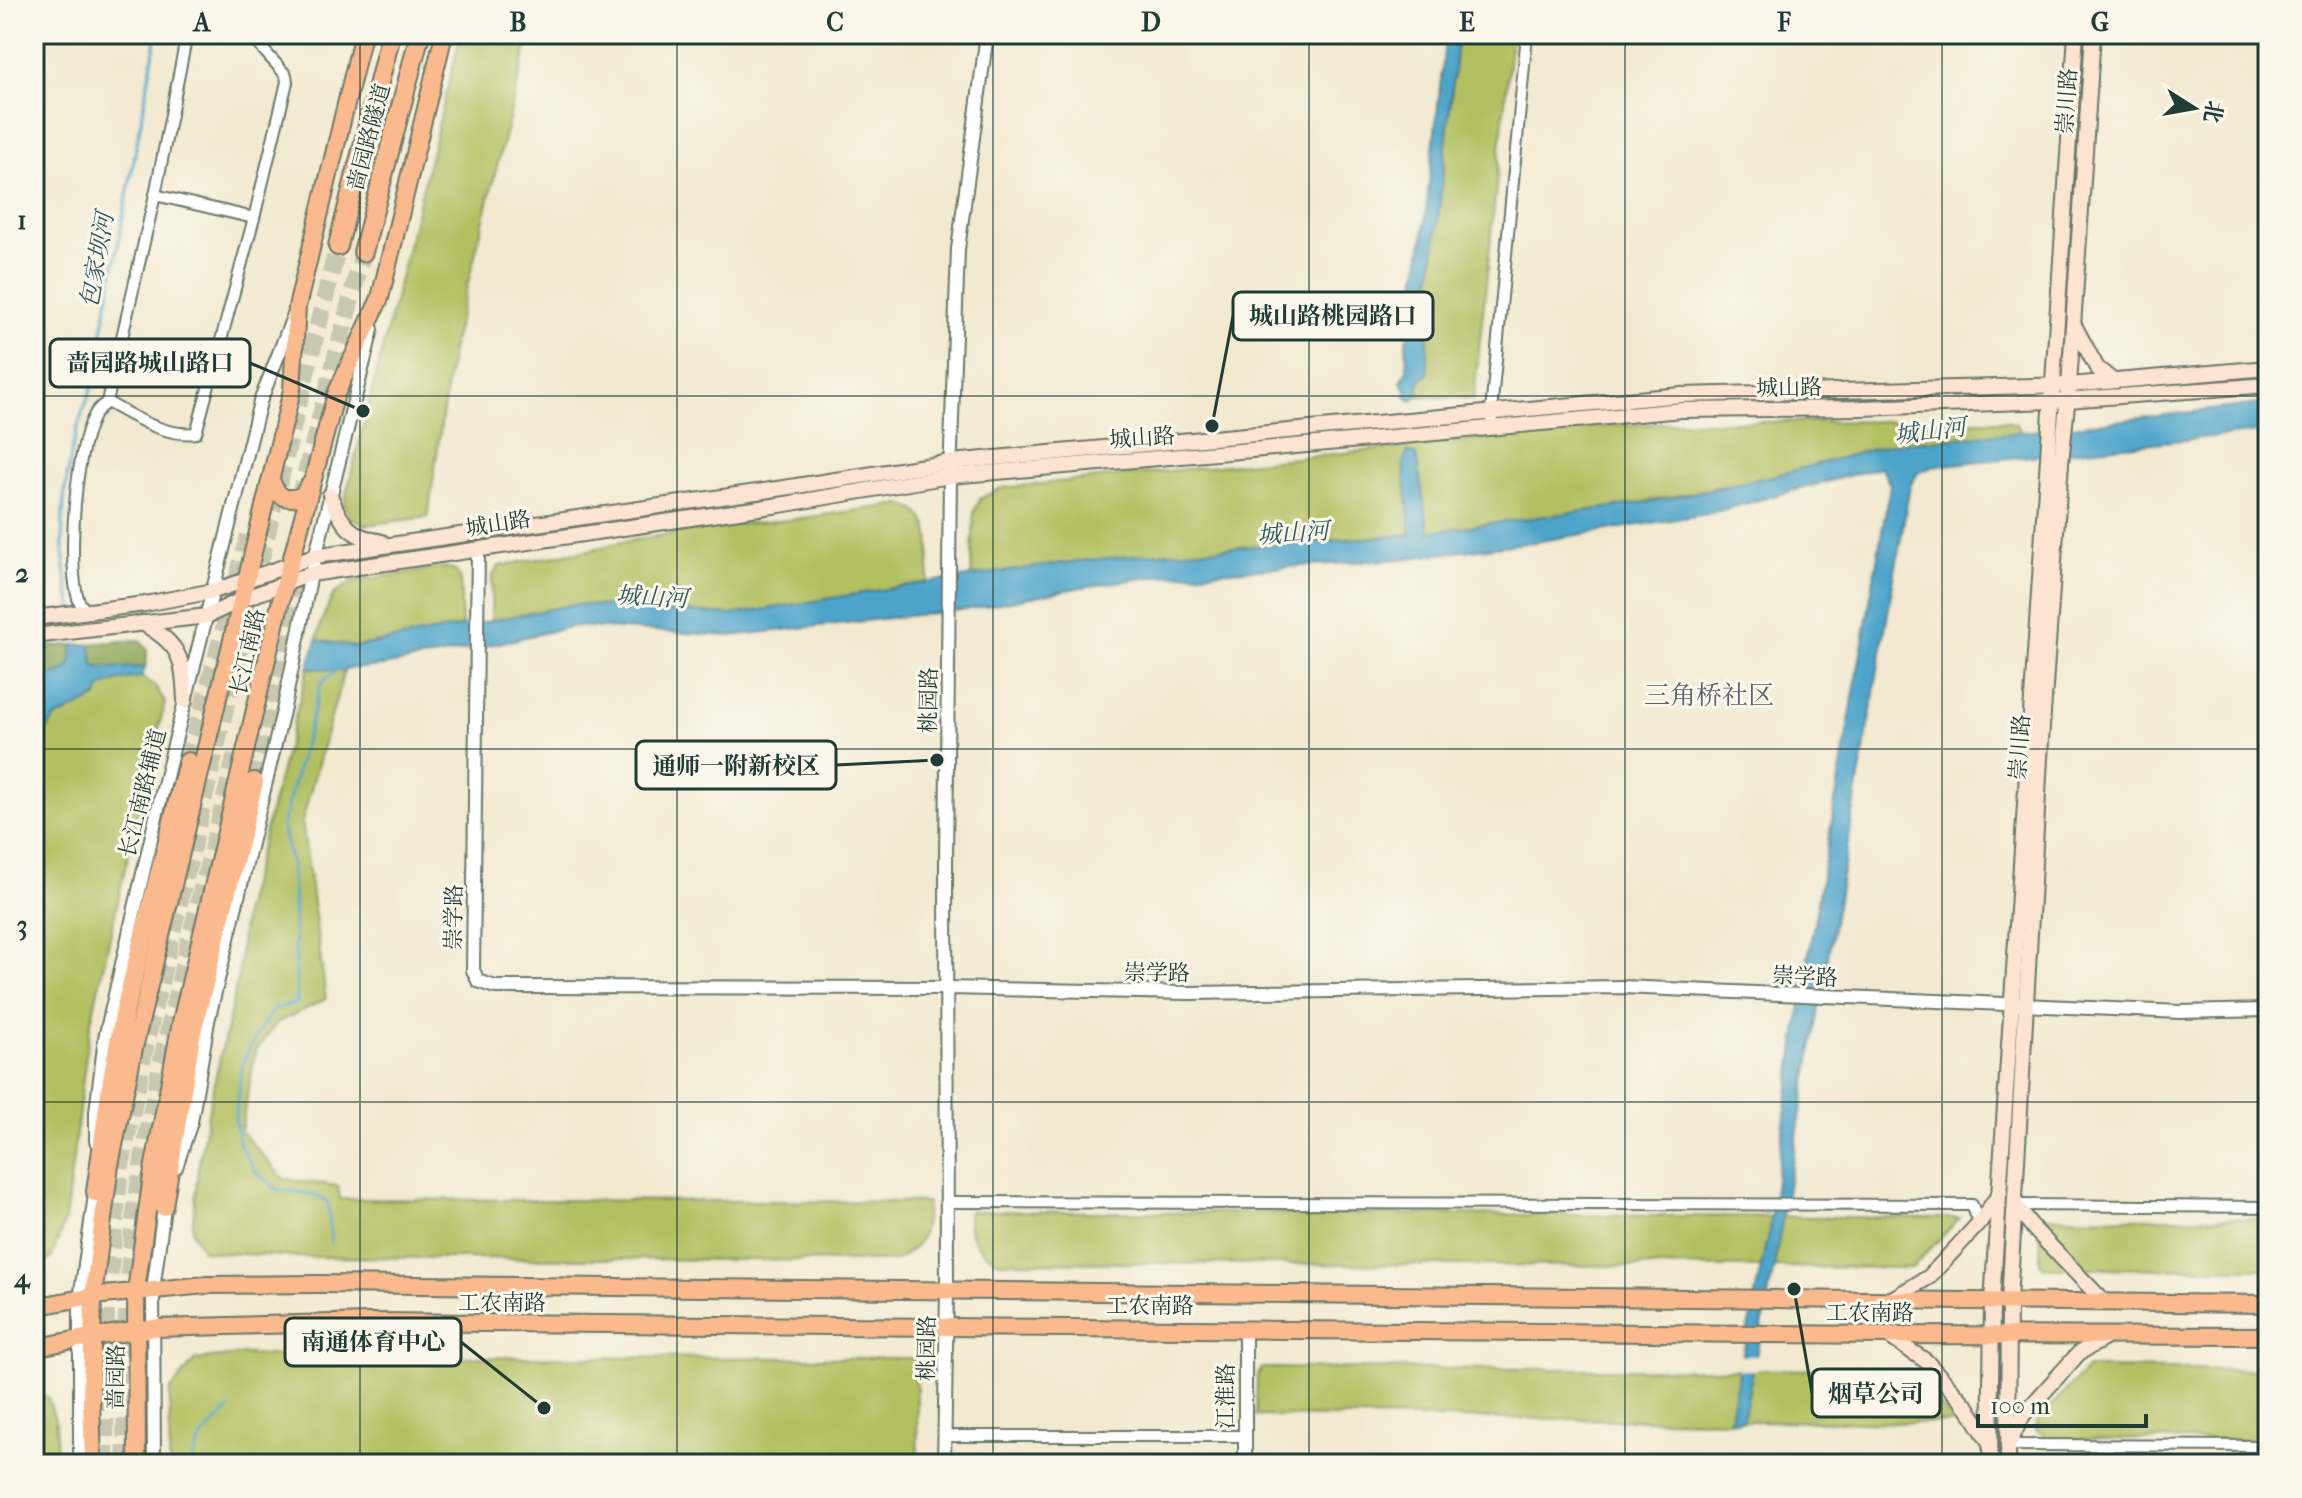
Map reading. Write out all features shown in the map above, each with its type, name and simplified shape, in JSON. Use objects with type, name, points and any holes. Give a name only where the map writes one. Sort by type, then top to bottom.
[{"type":"highway","points":[[367,131],[382,34]]},
{"type":"highway","name":"啬园路隧道","points":[[338,246],[391,34]]},
{"type":"highway","name":"啬园路隧道","points":[[363,252],[420,34]]},
{"type":"highway","points":[[96,1192],[125,1010],[188,762]]},
{"type":"highway","points":[[163,1206],[191,1036],[254,782]]},
{"type":"main road","name":"长江南路","points":[[87,1298],[134,1048],[292,390],[297,307],[363,34]]},
{"type":"main road","name":"长江南路","points":[[145,1291],[152,1176],[181,1022],[285,583],[336,394],[380,298],[444,34]]},
{"type":"main road","name":"崇川路","points":[[1990,1464],[1992,1302],[2018,1006],[2059,408],[2054,385],[2076,34]]},
{"type":"main road","name":"崇川路","points":[[2059,408],[2069,385],[2095,34]]},
{"type":"main road","points":[[2073,323],[2097,368],[2113,381]]},
{"type":"main road","name":"城山路","points":[[34,618],[214,591],[315,556],[777,489],[951,469],[1681,395],[2069,385],[2268,368]]},
{"type":"main road","name":"城山路","points":[[34,636],[207,616],[311,574],[780,505],[951,469],[1492,428],[1682,410],[2059,408],[2268,385]]},
{"type":"main road","points":[[271,480],[281,497],[291,499],[302,496],[315,475]]},
{"type":"main road","points":[[330,495],[339,519],[351,531],[365,539],[394,544]]},
{"type":"main road","points":[[142,623],[161,633],[177,649],[184,671],[185,701]]},
{"type":"main road","name":"崇川路","points":[[2008,1464],[2009,1302],[2015,1205],[2018,1006]]},
{"type":"main road","points":[[1890,1300],[1929,1277],[1979,1223],[2000,1192]]},
{"type":"main road","points":[[2015,1205],[2105,1303]]},
{"type":"main road","name":"工农南路","points":[[34,1307],[206,1285],[332,1284],[2268,1304]]},
{"type":"main road","name":"啬园路","points":[[137,1464],[146,1330],[145,1291]]},
{"type":"main road","name":"啬园路","points":[[87,1298],[86,1338],[93,1464]]},
{"type":"main road","name":"工农南路","points":[[34,1348],[146,1330],[368,1322],[2268,1336]]},
{"type":"main road","points":[[1887,1335],[1926,1361],[1968,1408],[1990,1443]]},
{"type":"main road","points":[[2008,1445],[2023,1415],[2079,1353],[2109,1336]]},
{"type":"street","points":[[81,612],[74,562],[74,510],[80,463],[91,424],[97,411],[107,402],[155,195],[187,34]]},
{"type":"street","points":[[107,402],[152,426],[185,435],[196,433],[287,82],[286,75],[259,45],[260,34]]},
{"type":"street","name":"桃园路","points":[[944,1464],[951,469],[958,249],[987,34]]},
{"type":"street","points":[[1492,428],[1491,412],[1527,34]]},
{"type":"street","points":[[155,195],[254,218]]},
{"type":"street","points":[[145,1291],[163,1206],[191,1122],[208,1021],[284,707],[315,556],[380,298]]},
{"type":"street","name":"长江南路辅道","points":[[87,1298],[96,1192],[96,1112],[105,1038],[156,817],[260,402],[297,307]]},
{"type":"street","name":"崇学路","points":[[478,549],[473,970],[478,981],[495,987],[947,988],[1188,993],[1623,987],[2180,1012],[2268,1010]]},
{"type":"street","points":[[947,1202],[1972,1205],[1979,1223]]},
{"type":"street","points":[[2015,1205],[2268,1207]]},
{"type":"street","name":"江淮路","points":[[1245,1328],[1245,1464]]},
{"type":"street","points":[[146,1330],[154,1464]]},
{"type":"street","points":[[80,1464],[86,1338]]},
{"type":"street","points":[[944,1436],[1245,1436]]},
{"type":"street","points":[[2008,1445],[2268,1446]]},
{"type":"green space","points":[[461,34],[530,34],[452,347],[428,517],[365,525],[349,516],[344,503]]},
{"type":"green space","points":[[1458,34],[1512,34],[1474,399],[1418,396],[1419,383],[1428,371],[1428,312]]},
{"type":"green space","points":[[2007,421],[2017,425],[2021,432],[1891,444],[1777,475],[1629,505],[1412,534],[1159,553],[971,576],[974,511],[981,498],[1001,488],[1618,425]]},
{"type":"green space","points":[[901,504],[913,509],[927,525],[930,547],[928,582],[731,615],[577,604],[491,620],[492,577],[499,566],[718,526],[789,520]]},
{"type":"green space","points":[[445,567],[456,571],[460,578],[462,626],[355,647],[317,640],[333,595],[353,581]]},
{"type":"green space","points":[[139,640],[147,652],[142,677],[156,687],[165,703],[89,1031],[65,1221],[52,1257],[34,1273],[34,648]]},
{"type":"green space","points":[[139,640],[147,649],[145,667],[112,669],[94,665],[90,644]]},
{"type":"green space","points":[[72,645],[68,668],[59,673],[34,676],[34,648]]},
{"type":"green space","points":[[308,668],[344,671],[302,821],[326,999],[277,1023],[255,1052],[241,1131],[284,1179],[338,1186],[340,1199],[927,1202],[923,1231],[916,1245],[893,1261],[307,1257],[202,1250],[192,1231],[198,1168],[238,978],[244,911]]},
{"type":"green space","points":[[969,1211],[1960,1218],[1912,1268],[1000,1262],[975,1242],[969,1228]]},
{"type":"green space","points":[[2041,1217],[2268,1219],[2268,1269],[2046,1268],[2040,1263]]},
{"type":"green space","points":[[246,1354],[319,1357],[916,1358],[918,1464],[169,1464],[170,1391],[195,1360]]},
{"type":"green space","points":[[1262,1368],[1909,1370],[1954,1423],[1256,1416],[1257,1377]]},
{"type":"green space","points":[[2088,1368],[2268,1370],[2268,1440],[2049,1439],[2036,1430],[2037,1420]]},
{"type":"green space","points":[[34,1390],[48,1398],[56,1423],[57,1464],[34,1464]]},
{"type":"water","points":[[1446,34],[1458,34],[1428,312],[1428,374],[1420,380],[1418,396],[1412,401],[1406,397],[1401,381],[1407,371],[1406,342],[1422,246]]},
{"type":"water","points":[[2268,403],[2268,431],[1934,466],[1918,473],[1910,486],[1775,1262],[1743,1420],[1729,1420],[1769,1229],[1805,975],[1890,485],[1881,467],[1707,514],[1534,542],[1400,559],[1158,576],[970,609],[731,636],[574,626],[382,666],[344,671],[308,668],[317,640],[355,647],[577,604],[731,615],[1079,561],[1411,535],[1403,461],[1408,451],[1416,455],[1429,532],[1657,501],[1777,475],[1891,444]]},
{"type":"water","points":[[90,644],[94,665],[98,668],[145,667],[142,677],[108,684],[99,690],[98,697],[54,719],[41,740],[34,739],[34,676],[64,671],[71,663],[72,645]]},
{"type":"pier","points":[[1740,1356],[1758,1356],[1757,1370],[1739,1370]]},
{"type":"waterway","name":"包家坝河","points":[[72,608],[63,539],[68,473],[91,391],[157,34]]},
{"type":"waterway","points":[[331,1243],[328,1202],[313,1194],[278,1190],[256,1172],[239,1144],[235,1119],[243,1062],[253,1041],[273,1009],[297,1003],[292,868],[282,826],[321,683],[338,669]]},
{"type":"waterway","points":[[191,1464],[201,1438],[229,1409]]},
{"type":"tunnel","points":[[105,1464],[106,1310],[120,1170],[147,1037],[338,246]]},
{"type":"tunnel","points":[[299,500],[363,252]]},
{"type":"tunnel","points":[[188,762],[249,536]]},
{"type":"tunnel","points":[[254,782],[294,606],[303,546]]},
{"type":"tunnel","points":[[126,1464],[127,1321],[131,1249],[140,1178],[172,1017],[237,751]]},
{"type":"place","name":"啬园路城山路口","points":[[363,411]]},
{"type":"place","name":"城山路桃园路口","points":[[1212,426]]},
{"type":"place","name":"通师一附新校区","points":[[937,760]]},
{"type":"place","name":"烟草公司","points":[[1794,1289]]},
{"type":"place","name":"南通体育中心","points":[[544,1408]]},
{"type":"district","name":"三角桥社区","points":[[1709,695]]},
{"type":"water label","name":"城山河","points":[[1930,431]]},
{"type":"water label","name":"城山河","points":[[1293,533]]},
{"type":"water label","name":"城山河","points":[[652,597]]}]
